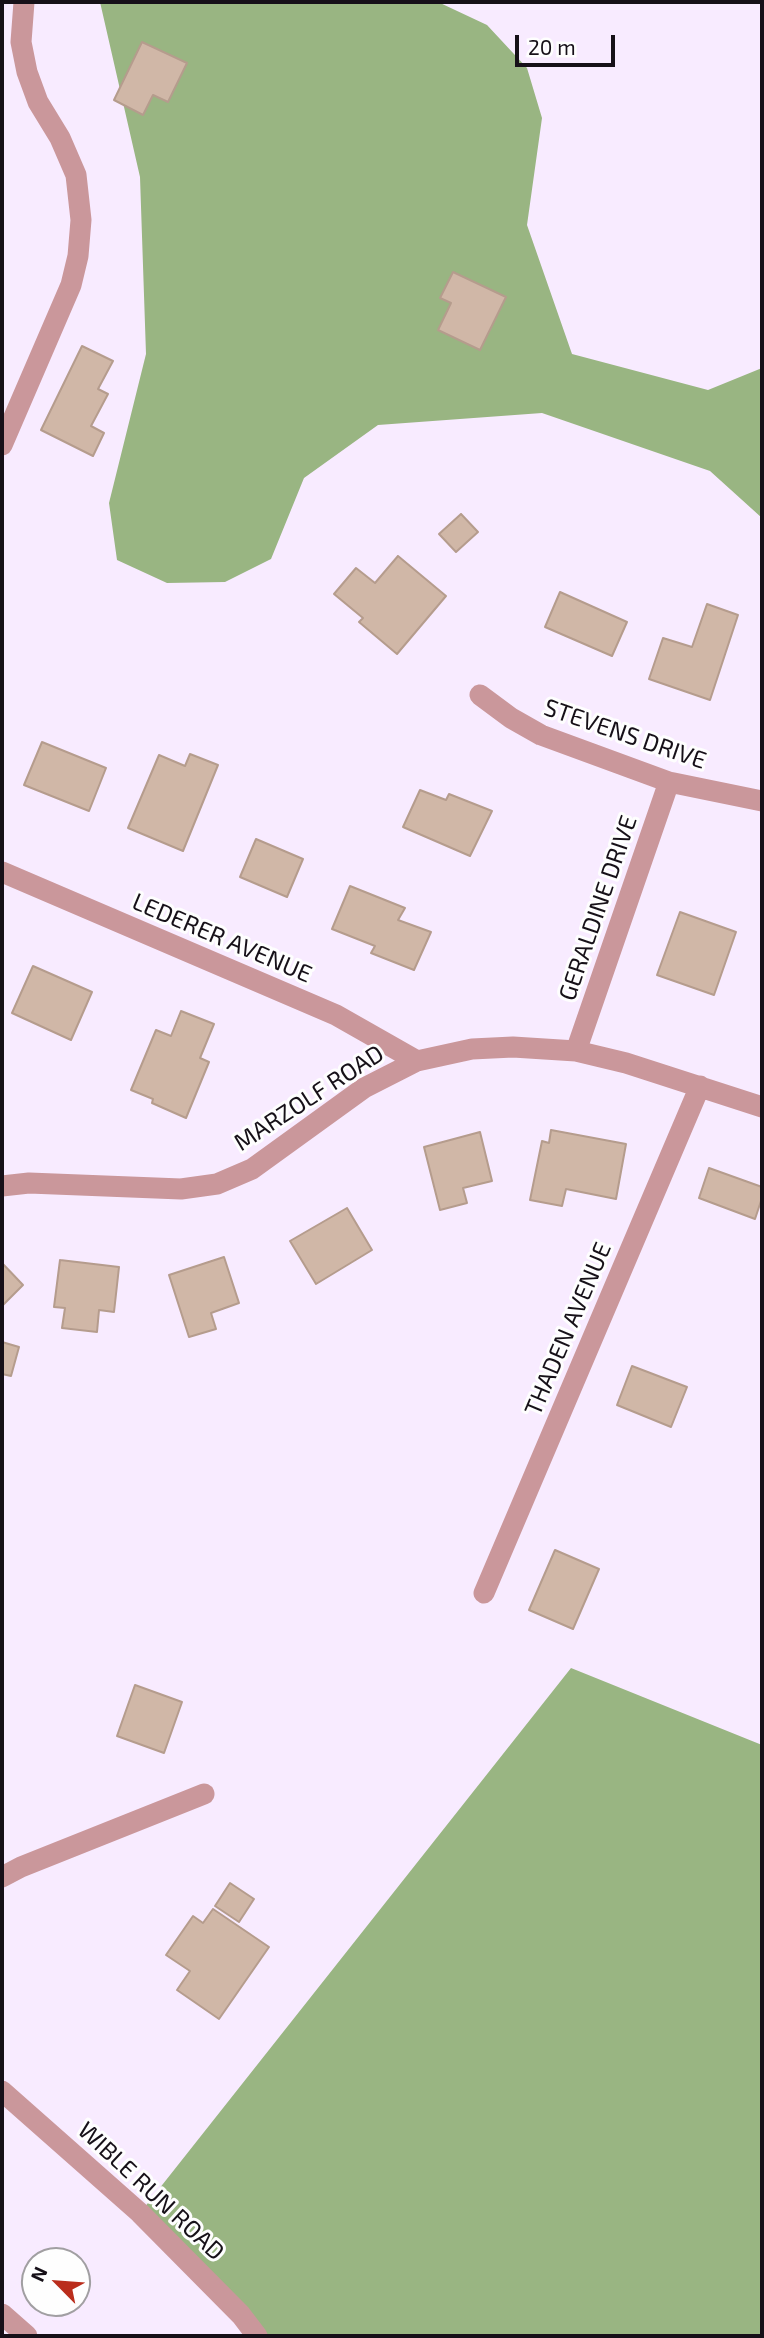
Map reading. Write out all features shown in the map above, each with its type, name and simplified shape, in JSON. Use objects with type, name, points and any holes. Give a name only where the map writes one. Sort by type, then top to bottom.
[{"type":"street","points":[[2,445],[71,285],[78,256],[80,220],[76,175],[60,138],[38,102],[27,72],[21,43],[24,2]]},
{"type":"street","name":"STEVENS DRIVE","points":[[480,695],[526,728],[669,782],[762,801]]},
{"type":"street","name":"GERALDINE DRIVE","points":[[576,1051],[669,782]]},
{"type":"street","name":"LEDERER AVENUE","points":[[2,872],[336,1016],[418,1061]]},
{"type":"street","name":"MARZOLF ROAD","points":[[2,1186],[29,1183],[181,1189],[217,1184],[252,1169],[364,1088],[418,1061],[472,1049],[513,1047],[576,1051],[626,1063],[762,1107]]},
{"type":"street","name":"THADEN AVENUE","points":[[484,1593],[701,1086]]},
{"type":"street","points":[[2,1877],[204,1794]]},
{"type":"street","name":"WIBLE RUN ROAD","points":[[2,2091],[140,2213],[241,2315],[257,2336]]},
{"type":"street","points":[[2,2314],[27,2336]]},
{"type":"green space","points":[[100,2],[438,2],[487,25],[527,68],[542,118],[527,225],[572,354],[708,390],[762,368],[762,518],[710,471],[542,413],[378,425],[304,478],[271,559],[225,582],[167,583],[117,560],[109,503],[146,354],[140,177]]},
{"type":"green space","points":[[571,1668],[762,1745],[762,2336],[257,2336],[140,2213]]},
{"type":"building","points":[[142,42],[187,63],[168,102],[153,95],[143,115],[114,100]]},
{"type":"building","points":[[453,272],[506,297],[480,350],[438,330],[451,303],[440,298]]},
{"type":"building","points":[[82,346],[113,361],[98,389],[108,394],[91,426],[104,433],[93,456],[41,430]]},
{"type":"building","points":[[461,514],[478,532],[456,552],[439,534]]},
{"type":"building","points":[[398,556],[446,596],[397,654],[359,622],[363,618],[334,594],[356,568],[375,583]]},
{"type":"building","points":[[560,592],[627,622],[612,656],[545,627]]},
{"type":"building","points":[[707,604],[738,615],[710,700],[649,679],[663,638],[692,647]]},
{"type":"building","points":[[42,742],[106,768],[89,811],[24,785]]},
{"type":"building","points":[[190,754],[218,765],[183,851],[128,828],[159,755],[185,766]]},
{"type":"building","points":[[420,790],[446,800],[449,794],[492,811],[470,856],[403,827]]},
{"type":"building","points":[[256,839],[303,859],[287,897],[240,877]]},
{"type":"building","points":[[350,886],[405,908],[398,920],[431,932],[414,970],[371,953],[375,946],[332,929]]},
{"type":"building","points":[[680,912],[736,932],[714,995],[657,975]]},
{"type":"building","points":[[33,966],[92,992],[71,1040],[12,1013]]},
{"type":"building","points":[[181,1011],[214,1024],[200,1058],[209,1062],[186,1118],[131,1090],[156,1030],[171,1036]]},
{"type":"building","points":[[551,1130],[626,1144],[616,1199],[566,1189],[562,1206],[530,1200],[542,1141],[549,1143]]},
{"type":"building","points":[[480,1132],[492,1181],[463,1188],[467,1203],[440,1210],[424,1147]]},
{"type":"building","points":[[709,1168],[762,1187],[762,1198],[755,1219],[699,1198]]},
{"type":"building","points":[[347,1208],[372,1250],[316,1284],[290,1241]]},
{"type":"building","points":[[224,1257],[239,1303],[211,1313],[216,1329],[189,1337],[169,1275]]},
{"type":"building","points":[[60,1260],[119,1267],[114,1312],[99,1310],[97,1332],[62,1328],[65,1308],[54,1307]]},
{"type":"building","points":[[2,1263],[23,1285],[2,1306]]},
{"type":"building","points":[[2,1342],[19,1347],[11,1376],[2,1374]]},
{"type":"building","points":[[632,1366],[687,1387],[671,1427],[617,1405]]},
{"type":"building","points":[[555,1550],[599,1569],[573,1629],[529,1610]]},
{"type":"building","points":[[135,1685],[182,1702],[164,1753],[117,1736]]},
{"type":"building","points":[[230,1883],[254,1899],[239,1922],[215,1906]]},
{"type":"building","points":[[213,1909],[269,1947],[219,2019],[177,1990],[190,1971],[166,1955],[193,1916],[203,1923]]}]
